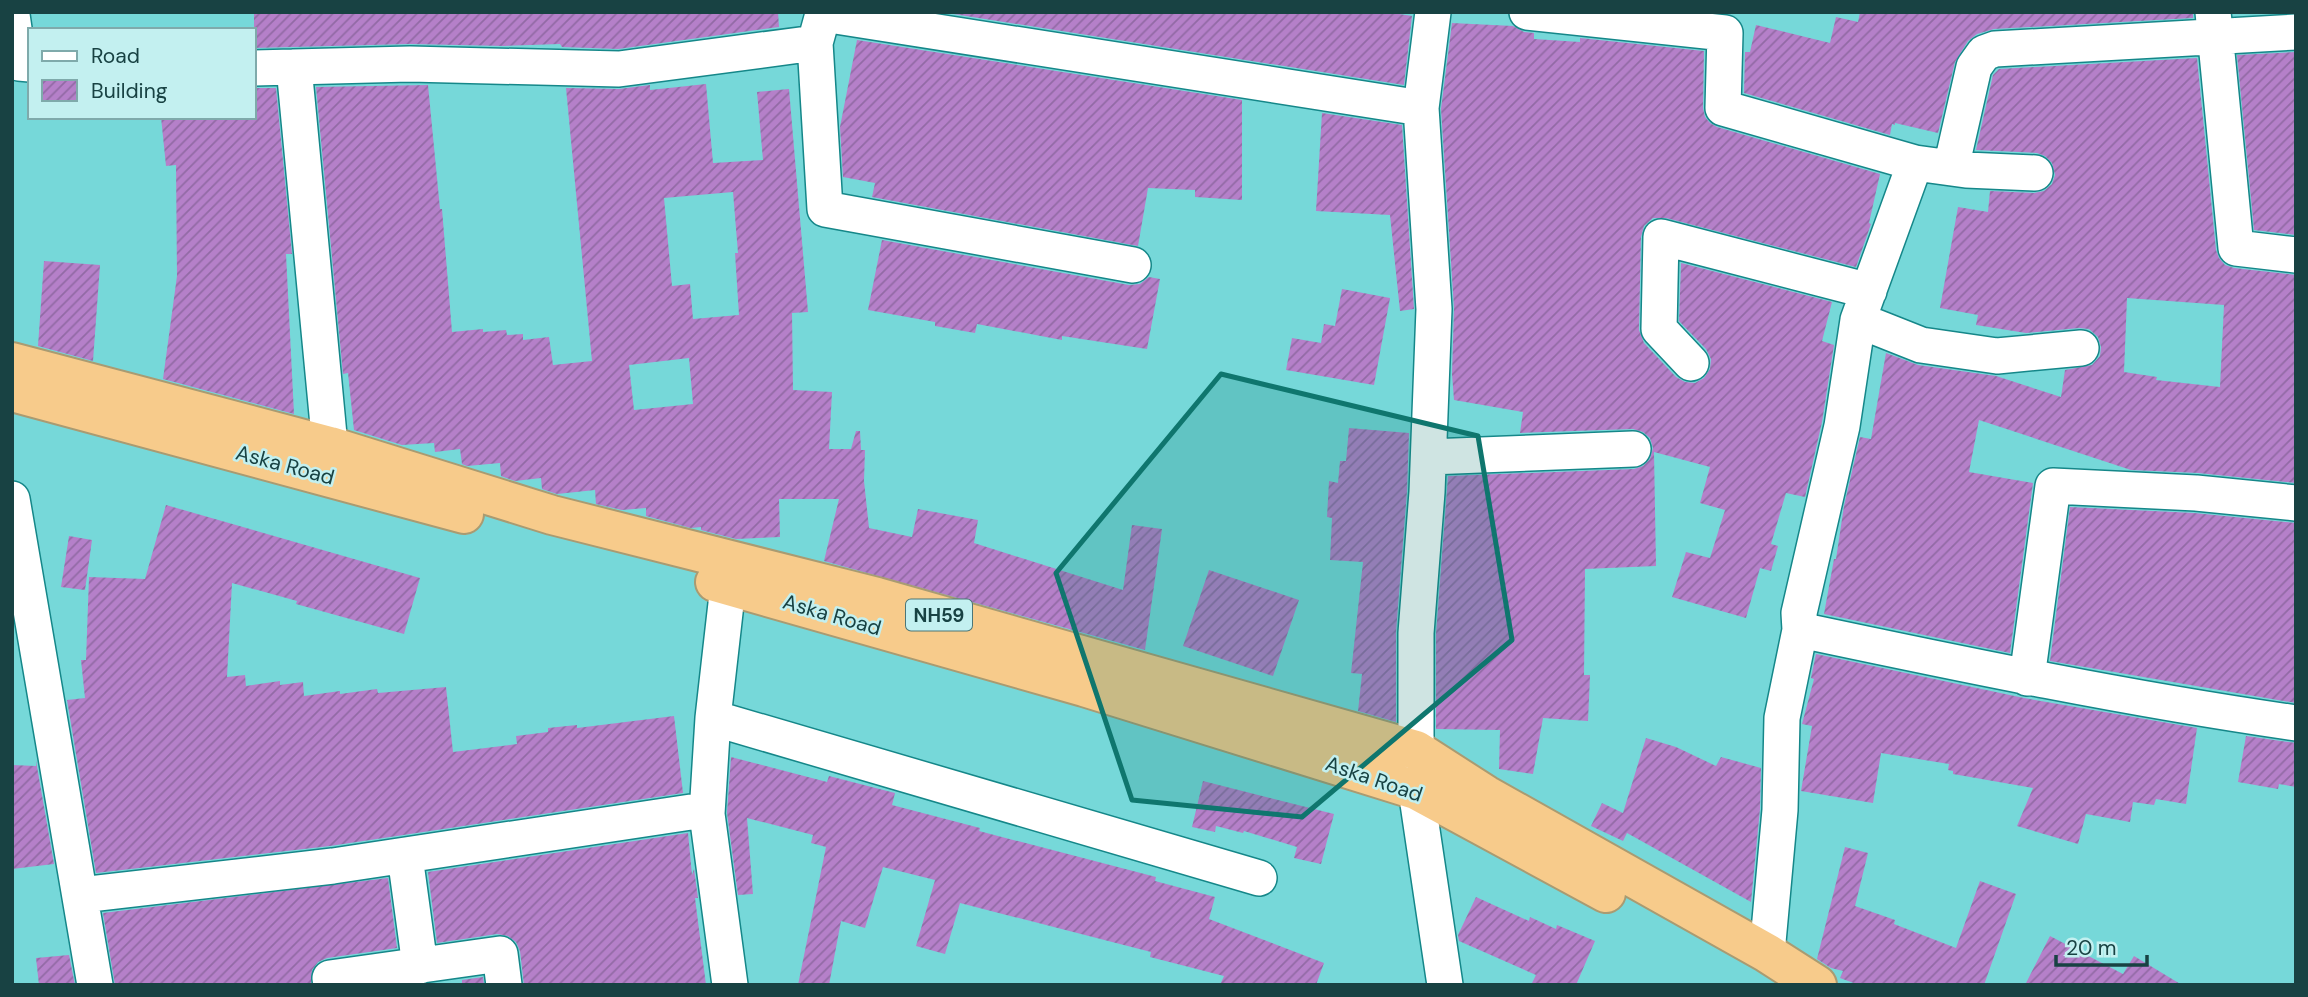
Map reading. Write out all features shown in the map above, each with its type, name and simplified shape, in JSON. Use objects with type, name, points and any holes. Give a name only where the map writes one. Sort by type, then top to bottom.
[{"type":"highway","name":"NH59","points":[[12,362],[330,446],[552,515],[877,597],[1416,750],[1486,796],[1770,969],[1817,985]]},
{"type":"highway","name":"Aska Road","points":[[12,392],[728,586],[1084,687],[1416,790],[1770,969]]},
{"type":"street","points":[[1433,12],[1421,107],[1434,309],[1429,457],[1416,634],[1416,790],[1445,985]]},
{"type":"street","points":[[1527,12],[1637,18],[1726,33],[1723,108],[1915,163],[2035,173]]},
{"type":"street","points":[[1133,265],[825,209],[815,43],[823,14],[1421,107]]},
{"type":"street","points":[[12,15],[19,64],[28,64]]},
{"type":"street","points":[[1951,168],[1974,67],[1984,53],[1995,49],[2214,24],[2296,32]]},
{"type":"street","points":[[2214,24],[2236,248],[2296,256]]},
{"type":"street","points":[[256,68],[410,64],[619,69],[815,43]]},
{"type":"street","points":[[294,67],[330,446]]},
{"type":"street","points":[[1770,969],[1782,718],[1800,631],[1799,613],[1842,426],[1864,306],[1915,163]]},
{"type":"street","points":[[1690,363],[1659,328],[1661,237],[1864,306],[1921,345],[1997,356],[2081,348]]},
{"type":"street","points":[[1429,457],[1633,449]]},
{"type":"street","points":[[2027,678],[2053,486],[2196,493],[2296,503]]},
{"type":"street","points":[[12,499],[95,985]]},
{"type":"street","points":[[728,586],[713,718],[707,814],[730,985]]},
{"type":"street","points":[[1800,631],[2027,678],[2296,723]]},
{"type":"street","points":[[713,718],[1259,878]]},
{"type":"street","points":[[81,895],[405,856],[691,812],[707,814]]},
{"type":"street","points":[[405,856],[420,966]]},
{"type":"street","points":[[331,985],[330,978],[500,954],[504,985]]},
{"type":"highlighted area","points":[[1221,374],[1478,436],[1512,640],[1302,817],[1132,800],[1056,573]]},
{"type":"building","points":[[254,12],[778,12],[779,27],[618,49],[562,47],[560,44],[256,48]]},
{"type":"building","points":[[941,12],[1387,12],[1412,16],[1404,85]]},
{"type":"building","points":[[1860,12],[2193,12],[2193,18],[1994,29],[1977,34],[1968,41],[1955,62],[1938,133],[1895,123],[1892,124],[1890,135],[1744,93],[1745,52],[1750,52],[1756,25],[1830,43],[1836,17],[1858,22]]},
{"type":"building","points":[[1452,23],[1513,26],[1524,32],[1534,33],[1534,39],[1580,42],[1580,38],[1704,51],[1703,108],[1710,123],[1880,174],[1869,223],[1871,224],[1856,267],[1666,218],[1653,218],[1644,226],[1641,237],[1639,330],[1644,343],[1676,377],[1685,382],[1695,383],[1704,378],[1710,369],[1711,359],[1706,349],[1679,321],[1681,263],[1832,302],[1822,341],[1834,345],[1822,422],[1805,497],[1786,493],[1771,544],[1778,546],[1771,571],[1760,568],[1746,618],[1672,597],[1686,552],[1710,558],[1725,510],[1700,503],[1710,467],[1654,452],[1656,566],[1585,569],[1584,675],[1590,675],[1588,721],[1543,718],[1533,774],[1499,769],[1500,730],[1436,729],[1436,634],[1448,476],[1634,469],[1643,466],[1650,459],[1653,448],[1650,438],[1633,429],[1520,433],[1523,412],[1454,400],[1454,308],[1441,109]]},
{"type":"building","points":[[857,40],[1242,100],[1242,200],[1195,197],[1195,190],[1148,188],[1138,246],[872,197],[875,183],[843,177],[840,127]]},
{"type":"building","points":[[2296,52],[2296,235],[2254,230],[2237,55]]},
{"type":"building","points":[[2197,58],[2216,250],[2219,258],[2225,265],[2234,268],[2296,275],[2296,483],[2198,473],[2131,470],[1979,420],[1969,472],[2033,483],[2010,653],[1824,614],[1860,437],[1871,439],[1886,353],[1918,365],[1996,376],[2061,397],[2065,370],[2092,365],[2100,356],[2098,337],[2089,329],[2026,333],[1976,325],[1978,315],[1940,308],[1958,207],[1988,212],[1990,191],[2044,191],[2052,184],[2055,175],[2052,163],[2037,153],[1976,150],[1993,75],[1999,69]],"holes":[[[2127,298],[2224,305],[2220,387],[2156,380],[2157,377],[2124,372]]]},
{"type":"building","points":[[706,84],[713,163],[763,160],[757,92],[789,89],[808,312],[792,313],[793,390],[832,392],[829,449],[851,449],[856,431],[860,431],[861,450],[865,450],[864,481],[869,528],[912,537],[918,509],[978,520],[974,543],[1123,590],[1132,525],[1162,529],[1145,650],[824,561],[839,499],[779,499],[780,537],[736,539],[701,530],[701,527],[691,528],[646,516],[646,508],[622,510],[596,504],[595,490],[557,494],[542,489],[541,478],[515,481],[501,476],[500,463],[467,466],[462,464],[460,449],[435,452],[434,443],[402,445],[354,430],[348,373],[343,374],[316,87],[428,85],[452,332],[506,330],[507,335],[523,334],[523,340],[549,337],[553,365],[592,361],[566,88],[619,89],[650,85],[650,90]],"holes":[[[733,192],[739,315],[693,319],[690,284],[672,286],[664,198]],[[689,358],[693,404],[634,410],[629,365]]]},
{"type":"building","points":[[256,88],[276,88],[292,254],[286,254],[294,414],[163,379],[177,276],[176,165],[166,166],[161,119],[256,119]]},
{"type":"building","points":[[1322,113],[1402,125],[1414,309],[1400,311],[1390,215],[1316,211]]},
{"type":"building","points":[[882,240],[1129,285],[1140,284],[1149,277],[1160,279],[1147,349],[1062,336],[1062,340],[977,324],[975,333],[935,326],[935,322],[868,310]]},
{"type":"building","points":[[44,261],[100,265],[93,361],[38,346]]},
{"type":"building","points":[[1342,289],[1390,298],[1374,385],[1286,370],[1292,338],[1321,343],[1324,324],[1335,326]]},
{"type":"building","points":[[1349,428],[1409,433],[1396,632],[1396,722],[1358,711],[1362,674],[1351,673],[1363,562],[1330,560],[1332,518],[1327,517],[1329,481],[1338,483],[1340,461],[1346,461]]},
{"type":"building","points":[[166,505],[420,578],[404,634],[232,583],[227,677],[245,675],[246,686],[280,681],[280,685],[303,682],[304,696],[340,691],[340,694],[377,689],[378,693],[446,687],[453,752],[517,744],[516,736],[548,732],[548,728],[577,725],[577,728],[674,716],[683,793],[330,846],[96,873],[67,700],[85,698],[81,660],[86,660],[89,577],[145,579]]},
{"type":"building","points":[[2070,507],[2194,513],[2296,523],[2296,703],[2050,661]]},
{"type":"building","points":[[69,536],[92,540],[85,590],[61,587]]},
{"type":"building","points":[[1209,570],[1299,600],[1273,676],[1183,646]]},
{"type":"building","points":[[1816,654],[2024,698],[2197,728],[2186,804],[2156,799],[2154,805],[2133,802],[2130,822],[2086,814],[2078,844],[2017,826],[2033,788],[1953,774],[1953,771],[1948,770],[1949,764],[1881,753],[1873,803],[1801,791],[1812,726],[1802,724],[1814,679],[1811,678]]},
{"type":"building","points":[[2246,736],[2296,743],[2296,787],[2279,784],[2278,789],[2238,782]]},
{"type":"building","points":[[1646,738],[1676,747],[1716,766],[1721,757],[1761,768],[1751,902],[1627,833],[1623,841],[1591,826],[1602,803],[1623,813]]},
{"type":"building","points":[[731,757],[827,782],[829,776],[895,793],[892,805],[980,828],[979,831],[1156,877],[1155,881],[1215,897],[1209,919],[1324,963],[1316,985],[1220,985],[1224,976],[1150,957],[1151,952],[960,903],[945,954],[916,946],[935,880],[883,867],[865,928],[841,921],[829,985],[798,985],[826,847],[811,843],[813,835],[747,818],[753,894],[738,895],[727,813]]},
{"type":"building","points":[[36,761],[54,864],[12,869],[12,765],[36,766]]},
{"type":"building","points":[[1203,781],[1334,814],[1321,864],[1294,858],[1297,847],[1244,831],[1243,833],[1216,826],[1215,832],[1192,827]]},
{"type":"building","points":[[688,833],[692,875],[694,869],[698,898],[695,898],[706,985],[524,985],[520,951],[516,942],[508,936],[497,934],[437,943],[428,872]]},
{"type":"building","points":[[1845,847],[1868,853],[1855,906],[1895,920],[1894,924],[1956,948],[1980,881],[2016,894],[1984,985],[1859,985],[1840,978],[1843,971],[1831,968],[1817,959]]},
{"type":"building","points":[[388,878],[397,948],[327,958],[318,962],[312,970],[311,985],[115,985],[103,913]]},
{"type":"building","points":[[1476,897],[1529,921],[1530,917],[1556,929],[1557,925],[1595,941],[1576,985],[1531,985],[1536,975],[1459,941],[1458,935]]},
{"type":"building","points":[[2050,936],[2123,974],[2134,956],[2182,985],[2025,985]]},
{"type":"building","points":[[69,955],[75,985],[39,985],[36,958]]},
{"type":"building","points":[[483,977],[484,985],[462,985],[462,980]]}]
